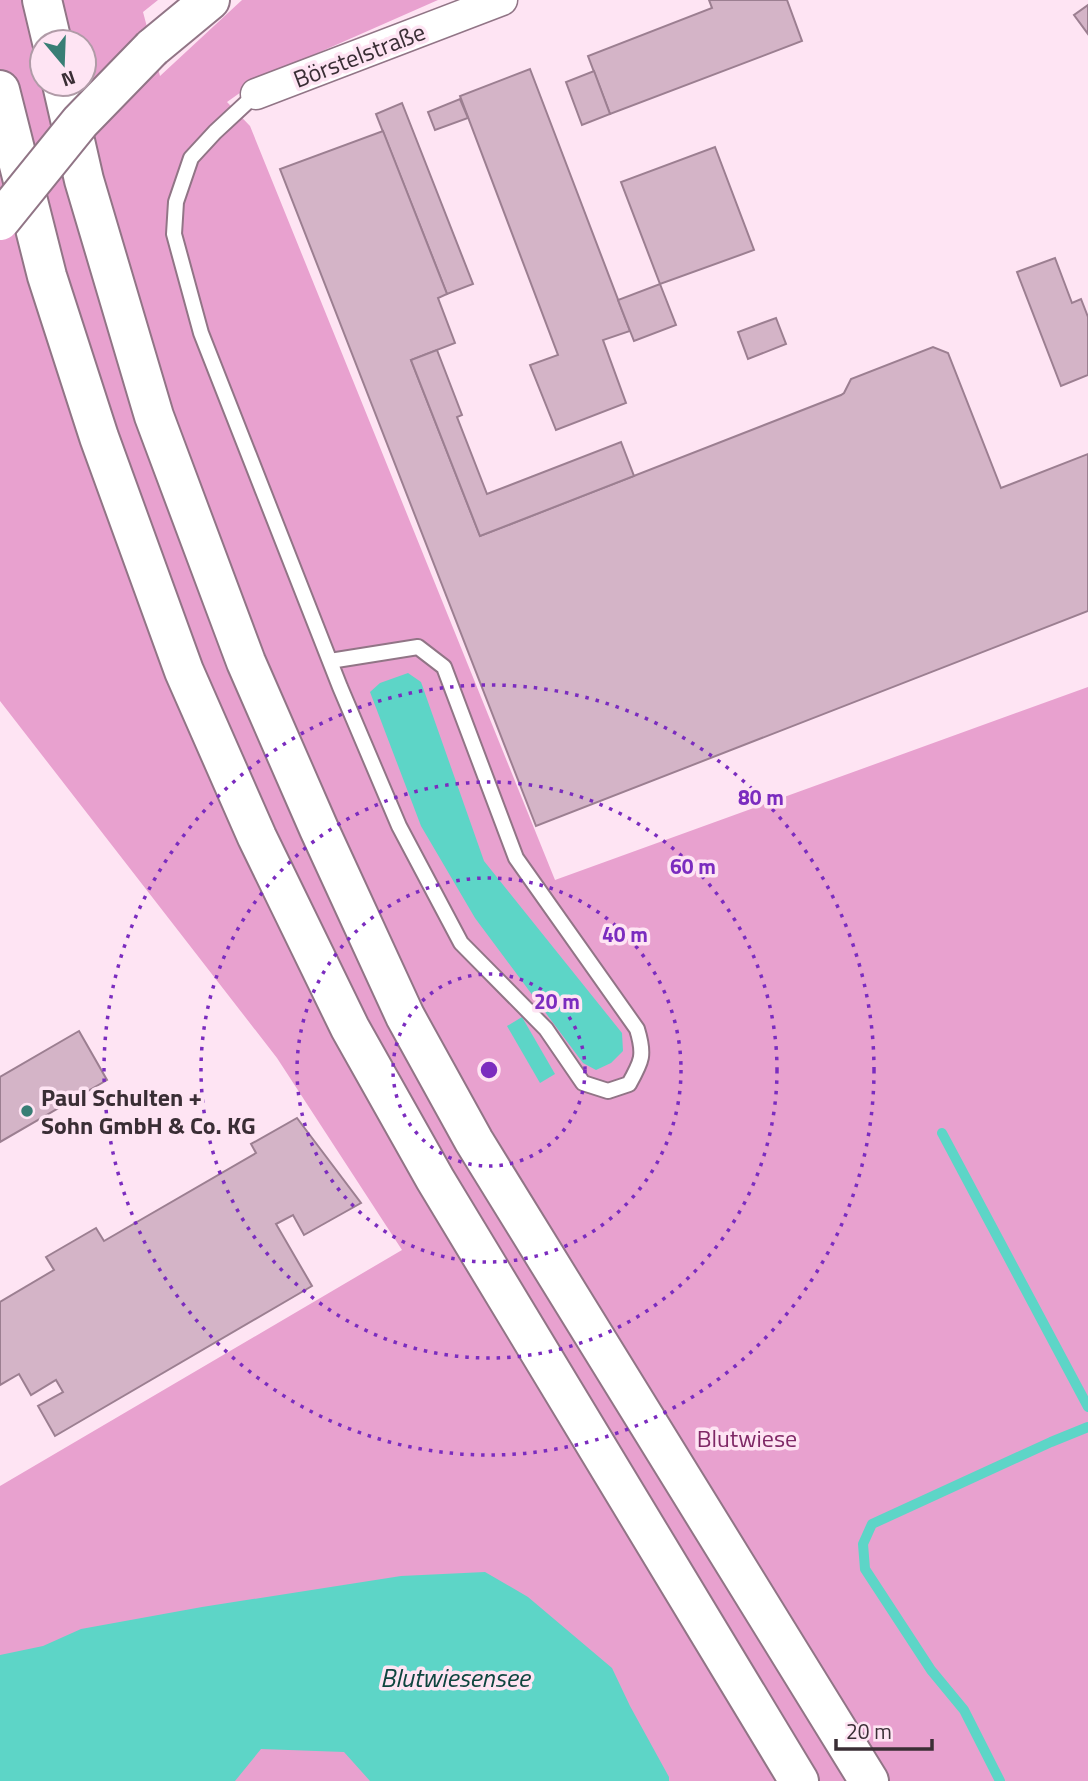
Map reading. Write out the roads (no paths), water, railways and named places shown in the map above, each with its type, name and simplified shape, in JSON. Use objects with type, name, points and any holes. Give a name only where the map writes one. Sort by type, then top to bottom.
[{"type":"main road","points":[[42,0],[49,28]]},
{"type":"main road","points":[[0,221],[80,122],[152,48],[210,0]]},
{"type":"main road","points":[[0,90],[47,276],[99,437],[184,671],[257,837],[350,1028],[435,1180],[799,1781]]},
{"type":"main road","points":[[65,98],[84,180],[154,416],[246,662],[405,1016],[474,1141],[869,1781]]},
{"type":"street","name":"Börstelstraße","points":[[256,94],[502,0]]},
{"type":"lane","points":[[256,94],[191,158],[176,202],[174,234],[201,333],[330,661],[399,826],[461,943],[546,1029],[583,1083],[608,1091],[629,1084],[641,1064],[643,1048],[637,1029],[516,858],[444,667],[418,647],[330,661]]},
{"type":"water","points":[[408,673],[421,682],[484,861],[622,1033],[623,1051],[611,1063],[596,1070],[583,1063],[475,918],[421,826],[370,692],[380,683]]},
{"type":"water","points":[[522,1017],[555,1074],[540,1083],[507,1026]]},
{"type":"water","name":"Blutwiesensee","points":[[485,1572],[528,1597],[612,1668],[669,1781],[370,1781],[344,1752],[261,1749],[235,1781],[0,1781],[0,1655],[43,1646],[81,1629],[202,1607],[401,1576]]},
{"type":"waterway","points":[[942,1133],[1088,1407]]},
{"type":"waterway","points":[[1000,1781],[964,1710],[931,1670],[865,1569],[863,1544],[872,1524],[1088,1427]]},
{"type":"place","name":"Paul Schulten + Sohn GmbH & Co. KG","points":[[27,1111]]},
{"type":"park label","name":"Blutwiese","points":[[747,1438]]}]
